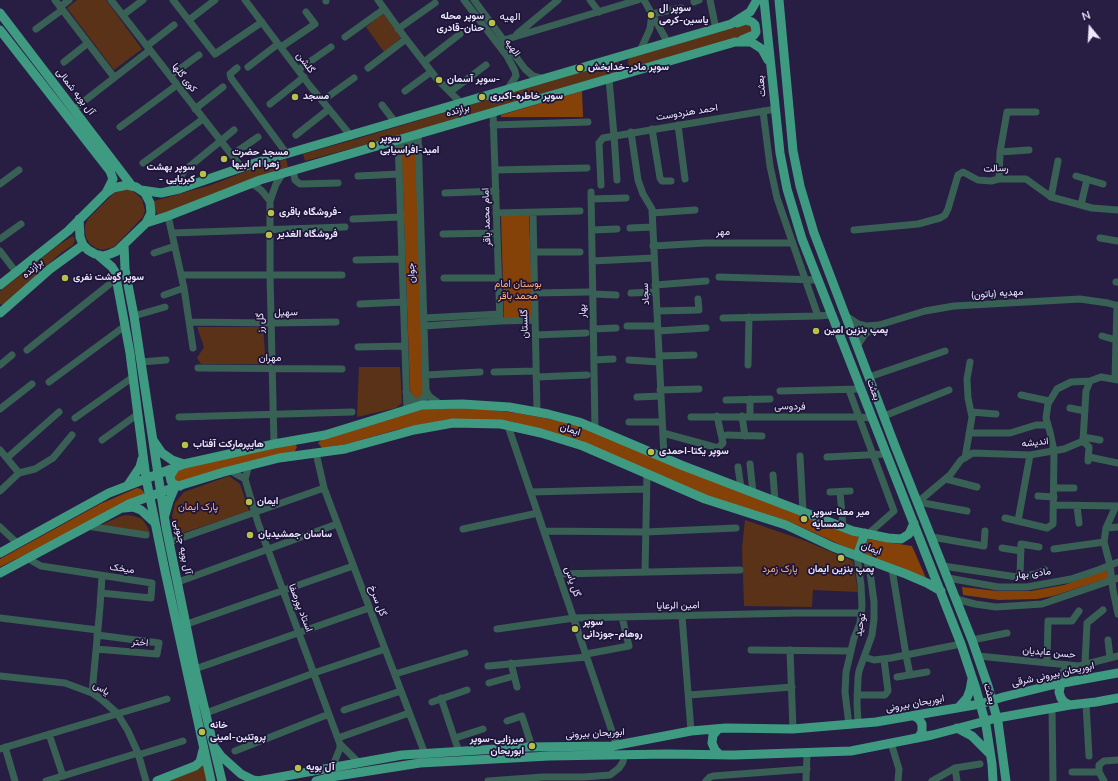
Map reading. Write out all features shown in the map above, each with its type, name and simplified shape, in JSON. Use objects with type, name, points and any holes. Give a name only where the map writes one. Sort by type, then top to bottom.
[{"type":"main road","name":"برازنده","points":[[142,190],[161,193],[180,189],[287,154],[716,29],[731,24],[750,12],[757,0]]},
{"type":"main road","name":"بعثت","points":[[764,0],[780,153],[787,189],[802,239],[914,522],[973,678],[985,721],[991,754],[993,781]]},
{"type":"main road","name":"بعثت","points":[[779,0],[793,151],[800,186],[814,233],[978,656],[997,718],[1006,781]]},
{"type":"main road","name":"آل بویه شمالی","points":[[0,13],[132,186]]},
{"type":"main road","points":[[731,24],[746,20],[755,25],[756,32],[754,35],[735,42]]},
{"type":"main road","points":[[0,30],[110,171],[112,179],[106,193]]},
{"type":"main road","name":"برازنده","points":[[146,223],[250,184],[305,166],[735,42],[752,42],[762,49],[771,64]]},
{"type":"main road","points":[[622,56],[624,68],[628,73]]},
{"type":"main road","points":[[301,150],[298,157],[299,161],[305,166]]},
{"type":"main road","points":[[780,153],[793,151]]},
{"type":"main road","points":[[287,154],[292,164],[289,171]]},
{"type":"main road","points":[[98,255],[110,254],[117,251],[146,223],[149,218],[151,208],[148,198],[142,190],[132,186],[118,186],[106,193],[79,219],[80,238],[83,245],[88,250],[98,255],[112,267],[116,279],[125,326],[138,414],[143,456],[142,480],[156,523],[211,781]]},
{"type":"main road","name":"برازنده","points":[[0,285],[68,231],[79,219]]},
{"type":"main road","name":"آل بویه جنوبی","points":[[124,244],[126,269],[160,493],[195,669],[222,781]]},
{"type":"main road","name":"برازنده","points":[[0,313],[50,269],[83,245]]},
{"type":"main road","name":"ایمان","points":[[0,553],[109,493],[184,464],[322,435],[422,405],[440,404],[509,407],[579,422],[664,458],[843,527],[866,534],[901,539],[908,534],[914,522]]},
{"type":"main road","name":"ایمان","points":[[0,573],[120,508],[177,487],[249,465],[294,456],[345,449],[414,430],[453,423],[501,424],[541,433],[583,446],[705,498],[786,525],[833,547],[892,568],[927,583],[940,591]]},
{"type":"main road","points":[[319,452],[315,446],[316,439],[322,435]]},
{"type":"main road","points":[[152,439],[162,453],[172,460],[184,464]]},
{"type":"main road","points":[[293,440],[298,442],[301,448],[299,453],[294,456]]},
{"type":"main road","points":[[128,485],[140,467],[143,456]]},
{"type":"main road","points":[[165,516],[169,501],[177,487],[170,481],[170,476],[175,468]]},
{"type":"main road","points":[[120,508],[133,507],[141,510],[156,523]]},
{"type":"main road","points":[[862,557],[866,534]]},
{"type":"main road","name":"ابوریحان بیرونی شرقی","points":[[980,704],[1061,684],[1118,673]]},
{"type":"main road","points":[[958,708],[967,698],[973,678]]},
{"type":"main road","points":[[987,684],[999,692],[1009,696]]},
{"type":"main road","points":[[1061,684],[1059,689],[1060,698],[1070,705]]},
{"type":"main road","points":[[997,718],[1118,698]]},
{"type":"main road","name":"ابوریحان بیرونی","points":[[259,781],[402,755],[532,747],[617,746],[691,731],[718,729],[793,729],[858,724],[980,704]]},
{"type":"main road","points":[[914,716],[919,719],[922,724],[922,732],[918,738]]},
{"type":"main road","points":[[1000,734],[1005,723],[1011,716]]},
{"type":"main road","name":"ابوریحان بیرونی","points":[[316,781],[420,763],[549,756],[624,754],[807,754],[851,751],[918,738],[997,718]]},
{"type":"main road","points":[[957,728],[972,736],[991,754]]},
{"type":"main road","points":[[718,729],[713,735],[712,743],[715,750],[720,755]]},
{"type":"main road","points":[[214,746],[221,756],[241,774],[259,781]]},
{"type":"main road","points":[[157,781],[195,766],[200,762],[203,747]]},
{"type":"street","points":[[55,0],[114,77]]},
{"type":"street","points":[[36,29],[69,0]]},
{"type":"street","name":"کوی گلها","points":[[112,0],[176,85],[242,168]]},
{"type":"street","points":[[123,15],[143,0]]},
{"type":"street","points":[[173,0],[215,54],[262,22]]},
{"type":"street","points":[[189,20],[215,0]]},
{"type":"street","points":[[378,0],[398,29],[432,72],[461,103]]},
{"type":"street","name":"الهیه","points":[[464,0],[506,56],[515,71],[516,76],[514,81],[506,90]]},
{"type":"street","name":"الهیه","points":[[474,0],[524,67],[533,76],[545,79]]},
{"type":"street","points":[[514,37],[558,0]]},
{"type":"street","points":[[590,0],[599,12]]},
{"type":"street","points":[[504,40],[638,0]]},
{"type":"street","points":[[644,0],[668,43]]},
{"type":"street","points":[[710,0],[716,29]]},
{"type":"street","name":"گلشن","points":[[249,1],[262,22],[298,70],[351,136]]},
{"type":"street","points":[[398,29],[435,3]]},
{"type":"street","points":[[652,14],[681,8]]},
{"type":"street","points":[[345,37],[384,9]]},
{"type":"street","points":[[248,67],[315,24],[306,12]]},
{"type":"street","points":[[640,51],[650,29],[652,14]]},
{"type":"street","points":[[74,109],[149,48],[174,25]]},
{"type":"street","points":[[424,62],[460,34]]},
{"type":"street","points":[[368,68],[406,39]]},
{"type":"street","points":[[12,45],[20,40]]},
{"type":"street","points":[[64,62],[88,43]]},
{"type":"street","points":[[298,70],[330,47]]},
{"type":"street","points":[[170,76],[199,55]]},
{"type":"street","points":[[450,92],[486,65]]},
{"type":"street","points":[[515,71],[521,72],[524,70],[524,67]]},
{"type":"street","points":[[237,68],[230,74],[232,78],[287,154]]},
{"type":"street","points":[[405,91],[432,72]]},
{"type":"street","points":[[270,104],[304,77]]},
{"type":"street","points":[[322,101],[354,78]]},
{"type":"street","points":[[609,78],[617,180]]},
{"type":"street","points":[[120,127],[176,85]]},
{"type":"street","points":[[195,109],[223,87]]},
{"type":"street","points":[[382,105],[395,122]]},
{"type":"street","points":[[296,135],[329,108]]},
{"type":"street","name":"احمد هنردوست","points":[[601,185],[599,142],[603,138],[631,132],[776,109]]},
{"type":"street","points":[[763,111],[770,166],[777,198],[818,316]]},
{"type":"street","name":"امام محمد باقر","points":[[493,112],[500,318]]},
{"type":"street","points":[[999,179],[1000,152],[1007,112],[1036,112]]},
{"type":"street","points":[[143,163],[203,119]]},
{"type":"street","points":[[493,125],[588,122]]},
{"type":"street","points":[[678,125],[686,179]]},
{"type":"street","points":[[652,129],[660,178],[662,181],[671,181]]},
{"type":"street","points":[[180,189],[180,178],[184,171],[234,130]]},
{"type":"street","name":"سجاد","points":[[631,132],[638,180],[643,194],[652,209],[664,458]]},
{"type":"street","name":"جوان","points":[[418,134],[426,390]]},
{"type":"street","points":[[232,155],[258,137]]},
{"type":"street","name":"جوان","points":[[398,140],[407,410]]},
{"type":"street","points":[[399,152],[401,148],[410,143],[416,144],[419,147]]},
{"type":"street","points":[[1000,152],[1029,150]]},
{"type":"street","points":[[1051,197],[1058,161]]},
{"type":"street","points":[[495,170],[587,168]]},
{"type":"street","points":[[0,184],[18,170]]},
{"type":"street","points":[[270,201],[276,184],[289,171],[295,180],[300,184],[338,183]]},
{"type":"street","name":"رسالت","points":[[854,230],[918,224],[940,218],[945,215],[948,210],[955,181],[958,175],[963,172],[978,180],[991,181],[999,179],[1026,179],[1051,197],[1092,208],[1118,210]]},
{"type":"street","points":[[358,176],[399,174]]},
{"type":"street","points":[[1076,176],[1102,184]]},
{"type":"street","points":[[1081,205],[1087,179]]},
{"type":"street","points":[[250,184],[256,186],[262,191],[270,201]]},
{"type":"street","points":[[445,193],[496,191]]},
{"type":"street","name":"بهار","points":[[595,429],[591,293],[591,196],[626,198]]},
{"type":"street","name":"گل رز","points":[[270,201],[270,275],[274,444]]},
{"type":"street","points":[[652,213],[695,210]]},
{"type":"street","points":[[496,212],[580,211]]},
{"type":"street","name":"گلستان","points":[[533,212],[538,412]]},
{"type":"street","points":[[168,216],[184,288],[193,348]]},
{"type":"street","points":[[353,219],[400,218]]},
{"type":"street","points":[[0,239],[21,224]]},
{"type":"street","points":[[172,233],[345,227]]},
{"type":"street","points":[[630,228],[653,227]]},
{"type":"street","points":[[592,230],[618,229]]},
{"type":"street","points":[[443,234],[497,233]]},
{"type":"street","points":[[1100,238],[1118,241]]},
{"type":"street","name":"مهر","points":[[653,246],[705,243],[792,243]]},
{"type":"street","points":[[154,253],[175,246]]},
{"type":"street","points":[[0,251],[3,261],[16,272]]},
{"type":"street","points":[[534,252],[580,252]]},
{"type":"street","points":[[592,261],[654,258]]},
{"type":"street","points":[[356,260],[401,259]]},
{"type":"street","points":[[181,275],[342,275]]},
{"type":"street","points":[[719,277],[818,280]]},
{"type":"street","points":[[444,278],[499,278]]},
{"type":"street","points":[[27,350],[116,279]]},
{"type":"street","points":[[631,294],[706,281]]},
{"type":"street","points":[[164,295],[184,288]]},
{"type":"street","points":[[534,293],[591,293],[616,295]]},
{"type":"street","points":[[657,311],[699,310],[698,299]]},
{"type":"street","name":"مهدیه (باتون)","points":[[846,316],[858,324],[866,326],[879,325],[925,311],[954,306],[1080,299],[1108,303],[1117,306]]},
{"type":"street","points":[[360,304],[403,302]]},
{"type":"street","points":[[1005,518],[1047,528],[1053,524],[1054,451],[1046,418],[1048,404],[1057,389],[1071,382],[1090,381],[1101,377],[1117,379],[1117,306]]},
{"type":"street","points":[[134,316],[166,307]]},
{"type":"street","points":[[723,318],[831,315]]},
{"type":"street","points":[[748,365],[749,317]]},
{"type":"street","points":[[424,318],[500,318],[535,320]]},
{"type":"street","points":[[424,326],[500,318]]},
{"type":"street","name":"سهیل","points":[[189,322],[336,322]]},
{"type":"street","name":"مهدیه (باتون)","points":[[857,346],[864,334],[879,325]]},
{"type":"street","points":[[49,382],[125,326]]},
{"type":"street","points":[[628,326],[658,328],[706,328]]},
{"type":"street","points":[[593,329],[616,328]]},
{"type":"street","points":[[535,335],[586,333]]},
{"type":"street","points":[[1102,336],[1116,340]]},
{"type":"street","points":[[358,347],[404,346]]},
{"type":"street","points":[[869,377],[945,351]]},
{"type":"street","points":[[0,365],[12,355]]},
{"type":"street","points":[[629,360],[659,359],[694,355]]},
{"type":"street","points":[[594,360],[613,359]]},
{"type":"street","points":[[141,362],[166,360]]},
{"type":"street","points":[[918,502],[946,479],[961,460],[965,458],[972,417],[968,398],[967,379],[970,362]]},
{"type":"street","name":"مهران","points":[[198,368],[342,369]]},
{"type":"street","points":[[426,375],[480,372]]},
{"type":"street","points":[[494,372],[587,375]]},
{"type":"street","points":[[75,418],[133,377]]},
{"type":"street","points":[[1090,381],[1086,391],[1083,439],[1089,447],[1088,460],[1118,463]]},
{"type":"street","points":[[0,409],[32,384]]},
{"type":"street","points":[[637,397],[699,389]]},
{"type":"street","points":[[780,391],[861,389]]},
{"type":"street","points":[[406,392],[412,401],[417,402],[425,397],[426,390]]},
{"type":"street","points":[[426,390],[429,396],[440,404]]},
{"type":"street","points":[[849,390],[894,511],[866,534]]},
{"type":"street","points":[[884,416],[949,390]]},
{"type":"street","points":[[1021,395],[1050,401]]},
{"type":"street","points":[[750,399],[750,416]]},
{"type":"street","points":[[726,400],[770,399]]},
{"type":"street","points":[[1070,408],[1085,411]]},
{"type":"street","points":[[7,458],[59,412]]},
{"type":"street","points":[[179,417],[352,412]]},
{"type":"street","points":[[971,412],[996,414]]},
{"type":"street","points":[[102,440],[138,414]]},
{"type":"street","points":[[663,433],[718,448],[723,443],[717,416]]},
{"type":"street","points":[[742,416],[745,436]]},
{"type":"street","name":"فردوسی","points":[[691,417],[750,416],[872,418]]},
{"type":"street","points":[[629,422],[662,422]]},
{"type":"street","points":[[969,433],[1010,433],[1036,425],[1048,425]]},
{"type":"street","name":"گل یاس","points":[[508,426],[617,746]]},
{"type":"street","points":[[0,491],[19,473],[34,469],[53,458],[72,435]]},
{"type":"street","points":[[727,435],[762,436]]},
{"type":"street","points":[[1083,439],[1100,440]]},
{"type":"street","name":"اندیشه","points":[[965,458],[973,453],[1030,455],[1064,449],[1083,439]]},
{"type":"street","points":[[0,450],[19,473]]},
{"type":"street","name":"گل سرخ","points":[[319,452],[324,488],[424,754]]},
{"type":"street","points":[[827,457],[886,454]]},
{"type":"street","points":[[1018,521],[1030,455]]},
{"type":"street","points":[[800,456],[804,512]]},
{"type":"street","points":[[750,464],[753,492]]},
{"type":"street","points":[[229,470],[245,479],[249,465]]},
{"type":"street","points":[[738,467],[741,488]]},
{"type":"street","points":[[645,572],[647,473]]},
{"type":"street","points":[[773,475],[775,501]]},
{"type":"street","name":"استاد پورصفا","points":[[245,479],[254,512],[339,741]]},
{"type":"street","points":[[946,479],[977,487]]},
{"type":"street","points":[[170,542],[324,488]]},
{"type":"street","points":[[1054,488],[1074,488]]},
{"type":"street","points":[[531,492],[646,489]]},
{"type":"street","points":[[830,492],[850,491]]},
{"type":"street","points":[[840,492],[843,527]]},
{"type":"street","points":[[1038,496],[1054,497]]},
{"type":"street","points":[[918,502],[967,511]]},
{"type":"street","points":[[1054,505],[1117,506],[1106,528],[1104,542],[1115,579],[1118,614]]},
{"type":"street","points":[[1077,506],[1079,524]]},
{"type":"street","points":[[463,530],[538,513]]},
{"type":"street","points":[[178,582],[337,524]]},
{"type":"street","points":[[87,526],[146,535]]},
{"type":"street","points":[[0,527],[17,543]]},
{"type":"street","points":[[1106,528],[1118,527]]},
{"type":"street","points":[[544,531],[646,532],[736,528]]},
{"type":"street","points":[[932,537],[984,546],[985,531]]},
{"type":"street","points":[[1054,549],[1104,542]]},
{"type":"street","points":[[1020,576],[1021,544],[1039,547]]},
{"type":"street","points":[[1002,548],[1021,551]]},
{"type":"street","points":[[848,724],[845,692],[846,672],[854,638],[860,623],[862,557]]},
{"type":"street","name":"توحید","points":[[858,724],[857,695],[859,670],[872,635],[874,613],[870,572],[862,557]]},
{"type":"street","name":"میخک","points":[[27,558],[41,566],[152,583],[152,598],[101,593]]},
{"type":"street","name":"مادی بهار","points":[[948,578],[998,587],[1027,587],[1071,579],[1118,562]]},
{"type":"street","points":[[187,624],[353,566]]},
{"type":"street","points":[[943,566],[1017,577],[1036,574],[1045,570]]},
{"type":"street","points":[[892,568],[910,675]]},
{"type":"street","points":[[558,574],[740,570]]},
{"type":"street","points":[[92,693],[102,576]]},
{"type":"street","points":[[956,600],[996,607],[1042,604],[1115,579]]},
{"type":"street","points":[[195,669],[369,608]]},
{"type":"street","points":[[1085,664],[1087,623],[1103,610]]},
{"type":"street","points":[[1047,663],[1048,621],[1072,620],[1079,611]]},
{"type":"street","name":"امین الرعایا","points":[[497,629],[574,618],[861,613]]},
{"type":"street","points":[[682,616],[691,731]]},
{"type":"street","points":[[488,666],[586,656],[629,646],[622,617]]},
{"type":"street","points":[[0,618],[98,632]]},
{"type":"street","name":"اختر","points":[[96,649],[157,654],[159,643],[98,632]]},
{"type":"street","points":[[972,640],[1007,633]]},
{"type":"street","points":[[1108,640],[1110,658]]},
{"type":"street","points":[[864,657],[874,660],[884,659],[961,644]]},
{"type":"street","points":[[206,713],[314,673],[385,649]]},
{"type":"street","points":[[751,650],[851,651]]},
{"type":"street","points":[[790,650],[793,729]]},
{"type":"street","points":[[395,674],[465,653]]},
{"type":"street","name":"حسن عابدیان","points":[[978,656],[1079,666],[1118,656]]},
{"type":"street","points":[[857,695],[884,695],[888,691],[884,659]]},
{"type":"street","points":[[511,663],[516,687]]},
{"type":"street","points":[[1061,684],[1059,677],[1068,665]]},
{"type":"street","points":[[897,677],[927,672]]},
{"type":"street","name":"یاس","points":[[0,676],[65,683],[92,693],[102,699],[117,713],[128,731],[138,754],[146,781]]},
{"type":"street","points":[[489,683],[514,676]]},
{"type":"street","points":[[689,695],[792,687]]},
{"type":"street","points":[[432,702],[467,690]]},
{"type":"street","points":[[344,710],[401,691]]},
{"type":"street","points":[[441,698],[459,752]]},
{"type":"street","points":[[15,781],[3,748],[167,699]]},
{"type":"street","points":[[1086,704],[1089,756]]},
{"type":"street","points":[[1052,708],[1054,781]]},
{"type":"street","points":[[339,741],[409,713]]},
{"type":"street","points":[[235,750],[329,714]]},
{"type":"street","points":[[507,721],[522,716],[532,747]]},
{"type":"street","points":[[455,738],[483,729]]},
{"type":"street","points":[[49,734],[63,776]]},
{"type":"street","points":[[46,781],[183,741]]},
{"type":"street","points":[[339,741],[359,763]]},
{"type":"street","points":[[332,768],[340,748],[339,741]]},
{"type":"street","points":[[891,744],[899,769],[898,781]]},
{"type":"street","points":[[488,781],[610,775],[620,768],[623,762],[624,754]]},
{"type":"street","points":[[806,781],[807,754]]},
{"type":"street","points":[[1104,781],[1099,772],[1099,765],[1104,761],[1118,760]]},
{"type":"street","points":[[932,781],[955,768],[980,764]]},
{"type":"street","points":[[955,768],[957,781]]},
{"type":"street","points":[[706,781],[713,776],[807,769]]},
{"type":"street","points":[[1072,772],[1099,772]]},
{"type":"green space","points":[[77,0],[106,0],[142,49],[114,70],[67,8]]},
{"type":"green space","points":[[383,13],[401,38],[384,52],[366,27]]},
{"type":"green space","points":[[746,23],[752,31],[749,35],[636,67],[631,67],[628,64],[628,60],[631,57]]},
{"type":"green space","points":[[611,62],[618,62],[622,66],[623,71],[305,161],[303,154]]},
{"type":"green space","points":[[582,91],[583,117],[501,117],[501,115]]},
{"type":"green space","points":[[412,146],[416,149],[424,395],[420,399],[411,397],[410,389],[402,164],[402,154],[405,149]]},
{"type":"green space","points":[[286,159],[288,167],[158,216],[155,209],[154,201],[211,185],[252,169]]},
{"type":"green space","points":[[127,189],[133,191],[142,199],[145,211],[143,217],[114,247],[102,250],[96,248],[90,244],[86,238],[85,225],[88,219],[114,193]]},
{"type":"green space","name":"بوستان امام محمد باقر","points":[[529,215],[533,318],[504,319],[501,216]]},
{"type":"green space","points":[[73,236],[75,240],[73,245],[61,253],[3,305],[0,304],[0,291],[58,245]]},
{"type":"green space","points":[[197,327],[263,327],[266,364],[201,364],[197,358],[204,347]]},
{"type":"green space","points":[[359,367],[400,367],[402,403],[396,408],[357,417]]},
{"type":"green space","points":[[466,407],[517,413],[576,424],[859,537],[854,551],[790,522],[704,495],[584,443],[509,421],[450,419],[396,430],[347,444],[322,448],[318,443],[322,439],[421,409]]},
{"type":"green space","points":[[295,444],[297,447],[294,453],[183,482],[174,481],[176,472],[185,467]]},
{"type":"green space","name":"پارک ایمان","points":[[229,476],[240,484],[249,511],[177,535],[172,516],[175,503],[184,492]]},
{"type":"green space","points":[[137,488],[144,492],[144,496],[0,567],[0,559],[100,504]]},
{"type":"green space","points":[[127,515],[142,519],[150,533],[101,525],[121,516]]},
{"type":"green space","name":"پارک زمرد","points":[[745,520],[803,540],[853,561],[858,592],[813,590],[812,607],[744,606],[742,548]]},
{"type":"green space","points":[[868,539],[912,546],[926,578],[863,554]]},
{"type":"green space","points":[[1108,569],[1109,578],[1053,596],[1037,599],[999,600],[963,595],[962,587],[997,591],[1031,591],[1064,585]]},
{"type":"green space","points":[[203,762],[207,781],[166,781]]},
{"type":"place","name":"سوپر ال یاسین-کرمی","points":[[651,15]]},
{"type":"place","name":"سوپر محله حنان-قادری","points":[[492,23]]},
{"type":"place","name":"سوپر مادر-خدابخش","points":[[580,68]]},
{"type":"place","name":"سوپر آسمان-","points":[[439,80]]},
{"type":"place","name":"مسجد","points":[[295,97]]},
{"type":"place","name":"سوپر خاطره-اکبری","points":[[482,97]]},
{"type":"place","name":"سوپر امید-افراسیابی","points":[[372,145]]},
{"type":"place","name":"مسجد حضرت زهرا ام ابیها","points":[[224,159]]},
{"type":"place","name":"سوپر بهشت - کبریایی","points":[[203,174]]},
{"type":"place","name":"فروشگاه باقری-","points":[[271,213]]},
{"type":"place","name":"فروشگاه الغدیر","points":[[269,235]]},
{"type":"place","name":"سوپر گوشت نفری","points":[[65,278]]},
{"type":"place","name":"پمپ بنزین امین","points":[[816,331]]},
{"type":"place","name":"هایپرمارکت آفتاب","points":[[185,445]]},
{"type":"place","name":"سوپر یکتا-احمدی","points":[[651,452]]},
{"type":"place","name":"ایمان","points":[[249,502]]},
{"type":"place","name":"میر معنا-سوپر همسایه","points":[[804,519]]},
{"type":"place","name":"ساسان جمشیدیان","points":[[250,535]]},
{"type":"place","name":"پمپ بنزین ایمان","points":[[841,558]]},
{"type":"place","name":"سوپر روهام-جوزدانی","points":[[575,629]]},
{"type":"place","name":"خانه پروتئین-امینی","points":[[202,732]]},
{"type":"place","name":"میرزایی-سوپر ابوریحان","points":[[532,746]]},
{"type":"place","name":"آل بویه","points":[[298,768]]},
{"type":"district","name":"الهیه","points":[[510,17]]}]
